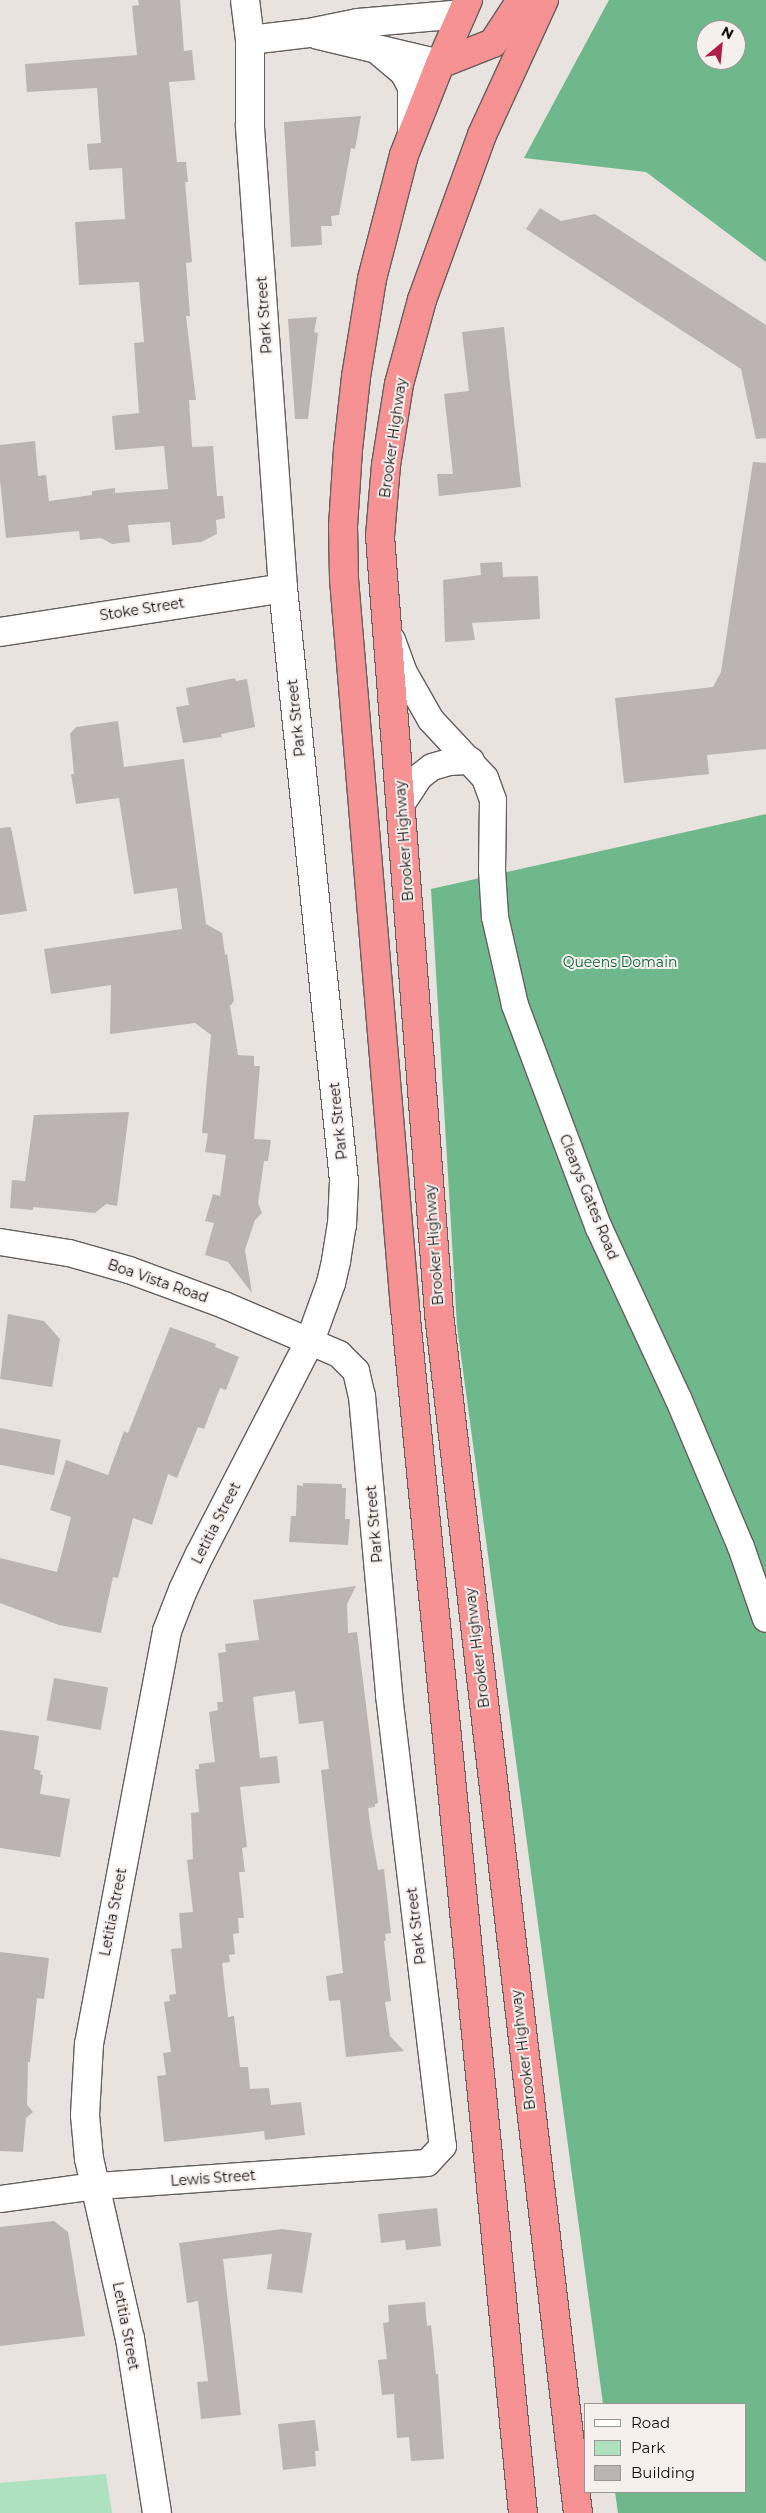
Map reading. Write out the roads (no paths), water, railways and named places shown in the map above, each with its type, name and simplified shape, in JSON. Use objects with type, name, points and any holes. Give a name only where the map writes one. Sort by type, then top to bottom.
[{"type":"highway","points":[[440,64],[493,43],[521,0]]},
{"type":"highway","name":"Brooker Highway","points":[[544,0],[482,135],[422,300],[399,384],[386,465],[380,536],[389,632],[439,1314],[578,2513]]},
{"type":"highway","points":[[465,7],[404,155],[372,279],[356,377],[343,526],[344,579],[406,1318],[523,2513]]},
{"type":"street","name":"Park Street","points":[[245,0],[250,40],[250,125],[283,588],[344,1181],[342,1225],[336,1261],[310,1341],[339,1354],[356,1371],[362,1396],[388,1695],[443,2146],[426,2163]]},
{"type":"street","points":[[250,40],[309,33],[358,23],[465,7]]},
{"type":"street","points":[[309,33],[440,64]]},
{"type":"street","points":[[371,47],[390,57],[409,78],[414,98],[413,134]]},
{"type":"street","name":"Stoke Street","points":[[0,632],[283,588]]},
{"type":"street","name":"Clearys Gates Road","points":[[389,632],[403,671],[431,720],[485,778],[493,800],[492,870],[495,917],[516,1005],[599,1228],[682,1407],[741,1547],[766,1619]]},
{"type":"street","points":[[401,805],[418,777],[432,767],[448,762],[471,761]]},
{"type":"street","name":"Boa Vista Road","points":[[0,1242],[70,1253],[129,1270],[224,1304],[310,1341]]},
{"type":"street","name":"Letitia Street","points":[[157,2513],[130,2339],[89,2159],[85,2115],[89,2044],[167,1631],[197,1561],[310,1341]]},
{"type":"street","name":"Lewis Street","points":[[0,2199],[95,2186],[426,2163]]},
{"type":"park label","name":"Queens Domain","points":[[620,962]]}]
